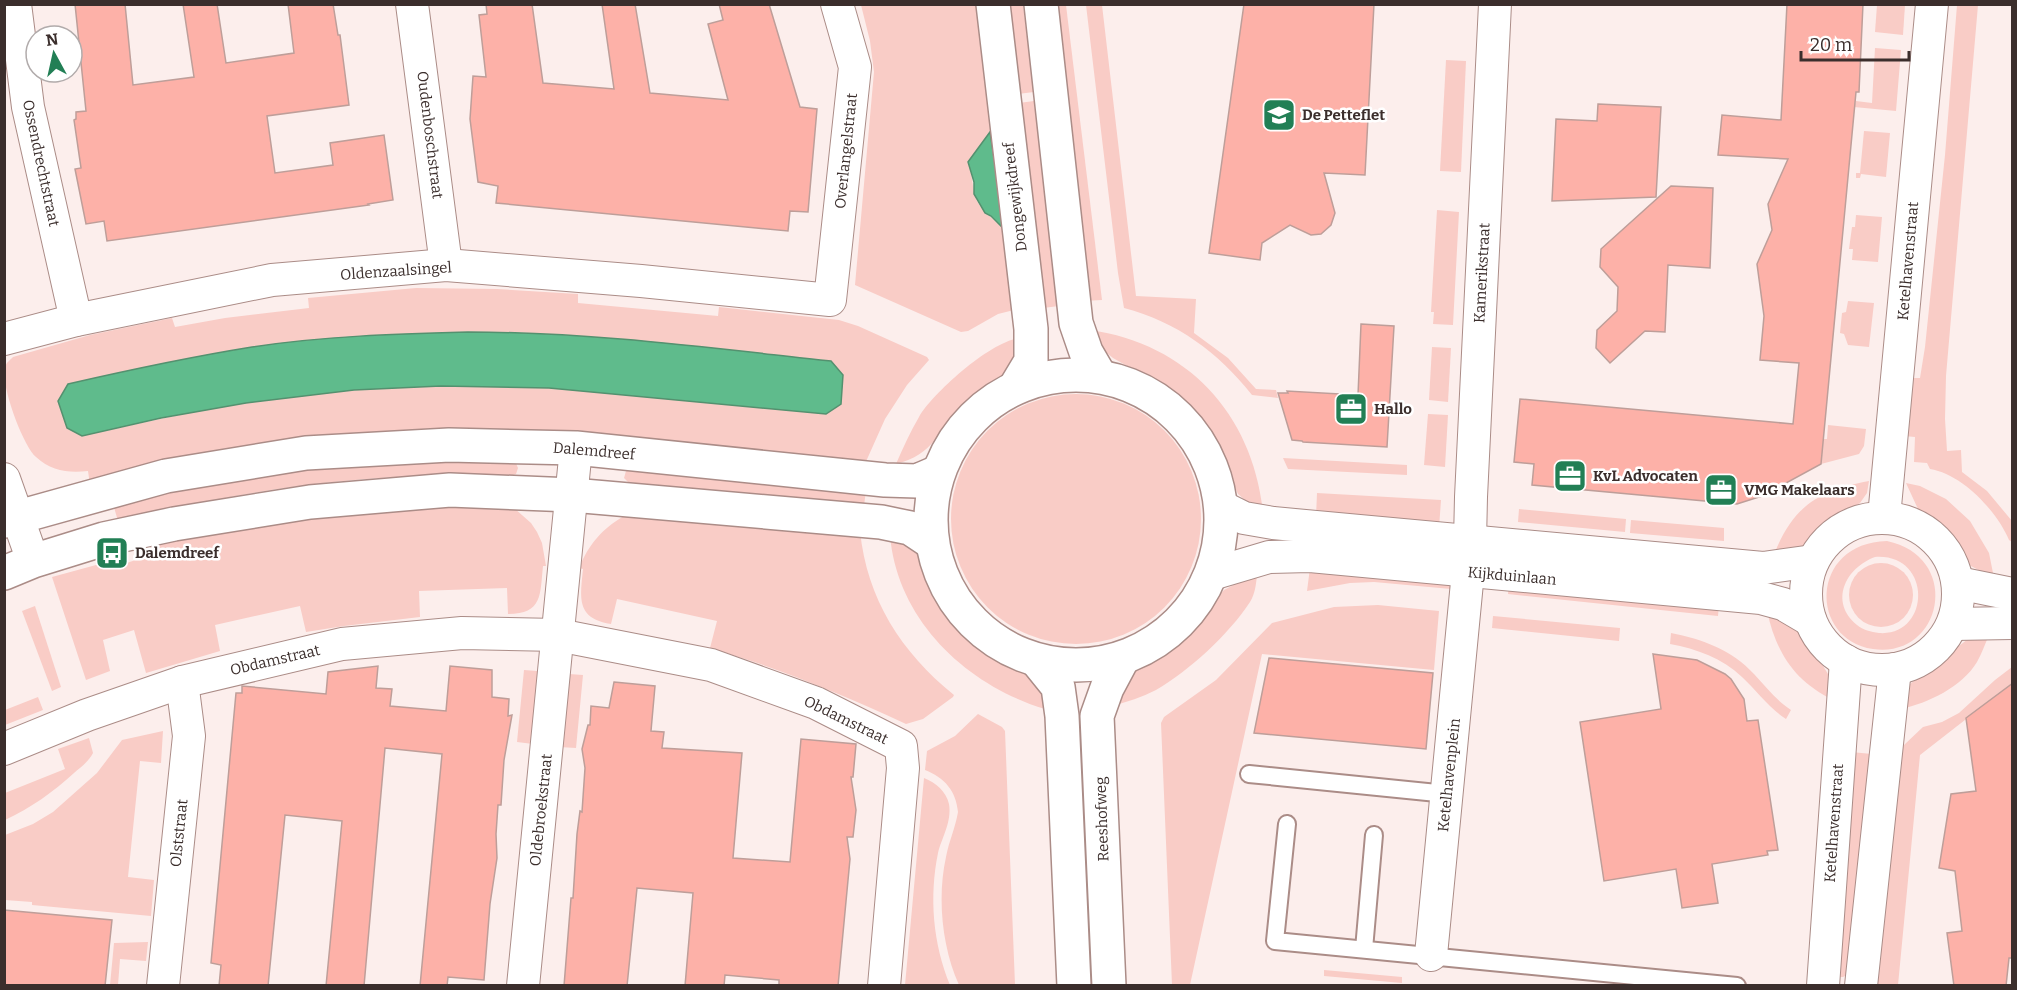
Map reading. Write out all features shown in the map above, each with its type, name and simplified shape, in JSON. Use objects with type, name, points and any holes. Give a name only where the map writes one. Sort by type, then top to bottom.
[{"type":"street","name":"Ossendrechtstraat","points":[[15,4],[28,108],[76,320]]},
{"type":"street","name":"Oudenboschstraat","points":[[412,4],[447,265]]},
{"type":"street","name":"Overlangelstraat","points":[[830,300],[855,67],[837,4]]},
{"type":"street","name":"Dongewijkdreef","points":[[993,4],[1031,329],[1031,361],[1017,386]]},
{"type":"street","points":[[1041,4],[1076,323],[1086,352],[1100,376]]},
{"type":"street","name":"Kamerikstraat","points":[[1470,541],[1495,4]]},
{"type":"street","name":"Ketelhavenstraat","points":[[1884,518],[1932,4]]},
{"type":"street","name":"Oldenzaalsingel","points":[[4,339],[76,320],[272,280],[447,265],[830,300]]},
{"type":"street","points":[[1058,375],[1100,376],[1146,391],[1184,420],[1210,461],[1222,507],[1220,546],[1212,574],[1187,615],[1158,641],[1123,658],[1080,666],[1037,661],[999,644],[967,617],[944,582],[931,542],[930,507],[938,472],[950,445],[968,421],[990,401],[1017,386],[1058,375]]},
{"type":"street","name":"Dalemdreef","points":[[11,519],[166,476],[306,453],[449,446],[576,448],[885,480],[917,481],[938,472]]},
{"type":"street","points":[[558,635],[576,448]]},
{"type":"street","points":[[4,479],[19,567],[116,536],[174,524],[310,502],[450,490],[572,495],[881,522],[910,528],[931,542]]},
{"type":"street","name":"Kijkduinlaan","points":[[1222,507],[1244,518],[1273,523],[1763,568],[1813,561]]},
{"type":"street","points":[[1884,518],[1898,519],[1920,527],[1938,542],[1951,561],[1958,583],[1958,608],[1953,624],[1936,648],[1917,662],[1895,669],[1870,670],[1846,661],[1824,644],[1810,620],[1806,588],[1813,561],[1828,539],[1850,525],[1866,519],[1884,518]]},
{"type":"street","name":"Kijkduinlaan","points":[[1212,574],[1269,556],[1310,556],[1468,584],[1761,598],[1784,604],[1810,620]]},
{"type":"street","points":[[1958,583],[2013,594]]},
{"type":"street","name":"Ketelhavenplein","points":[[1431,955],[1468,584]]},
{"type":"street","points":[[1953,624],[2013,624]]},
{"type":"street","name":"Obdamstraat","points":[[4,749],[87,715],[182,682],[342,644],[462,633],[558,635],[711,665],[816,703],[901,746],[903,768],[884,986]]},
{"type":"street","name":"Oldebroekstraat","points":[[523,986],[558,635]]},
{"type":"street","name":"Reeshofweg","points":[[1109,986],[1098,716],[1107,688],[1123,658]]},
{"type":"street","points":[[1037,661],[1058,687],[1062,716],[1074,986]]},
{"type":"street","name":"Ketelhavenstraat","points":[[1823,986],[1846,661]]},
{"type":"street","points":[[1861,986],[1895,669]]},
{"type":"street","name":"Olststraat","points":[[163,986],[189,736],[182,682]]},
{"type":"lane","points":[[1249,774],[1447,794]]},
{"type":"lane","points":[[1287,824],[1275,941],[1737,986]]},
{"type":"lane","points":[[1364,950],[1374,835]]},
{"type":"shaded area","points":[[861,5],[982,5],[1018,309],[998,314],[968,331],[961,332],[855,285],[874,72],[870,41]],"holes":[[[990,133],[1005,229],[986,213],[975,198],[968,162]]]},
{"type":"shaded area","points":[[1007,5],[1023,5],[1034,92],[1018,94]]},
{"type":"shaded area","points":[[1047,5],[1066,5],[1102,300],[1083,301]]},
{"type":"shaded area","points":[[1086,5],[1102,5],[1136,296],[1196,299],[1194,333],[1228,358],[1256,389],[1276,390],[1278,398],[1252,395],[1211,352],[1179,330],[1162,321],[1124,308]]},
{"type":"shaded area","points":[[1877,5],[1905,5],[1903,35],[1875,32]]},
{"type":"shaded area","points":[[1957,5],[1978,5],[1946,376],[1947,451],[1961,450],[1962,472],[1987,491],[2012,521],[2012,542],[1987,506],[1966,486],[1942,472],[1930,469],[1927,463],[1914,462],[1915,437],[1904,436],[1910,378],[1920,378],[1925,347],[1945,155]]},
{"type":"shaded area","points":[[1875,48],[1901,50],[1896,111],[1854,107],[1856,101],[1872,103]]},
{"type":"shaded area","points":[[1446,60],[1466,61],[1461,172],[1440,171]]},
{"type":"shaded area","points":[[1034,101],[1059,306],[1043,308],[1019,103]]},
{"type":"shaded area","points":[[1864,131],[1890,133],[1886,177],[1861,174],[1860,178],[1856,178],[1856,173],[1860,173]]},
{"type":"shaded area","points":[[990,132],[1005,230],[985,213],[974,194],[974,182],[968,162]]},
{"type":"shaded area","points":[[1437,210],[1459,212],[1453,325],[1433,324],[1434,312],[1431,312]]},
{"type":"shaded area","points":[[1856,215],[1882,217],[1878,262],[1852,260],[1853,249],[1849,249]]},
{"type":"shaded area","points":[[416,288],[497,289],[578,294],[578,303],[718,316],[719,307],[839,320],[858,326],[927,357],[929,360],[907,385],[885,419],[864,466],[584,439],[90,485],[88,471],[74,472],[54,468],[36,457],[25,441],[9,400],[4,375],[7,363],[13,357],[90,335],[172,318],[175,327],[225,318],[309,308],[308,298]],"holes":[[[468,332],[530,333],[826,414],[549,388],[435,386],[320,393],[244,403],[82,436],[67,425],[60,404],[192,358],[254,347],[340,337]]]},
{"type":"shaded area","points":[[1848,301],[1874,303],[1869,347],[1848,345],[1844,334],[1840,333],[1842,313],[1846,312]]},
{"type":"shaded area","points":[[1090,330],[1125,338],[1157,351],[1185,368],[1209,389],[1229,415],[1245,444],[1256,476],[1263,511],[1238,494],[1215,442],[1194,412],[1166,388],[1113,358],[1103,350]]},
{"type":"shaded area","points":[[468,332],[604,338],[831,361],[843,375],[841,404],[826,414],[549,388],[441,386],[354,390],[246,403],[161,418],[82,436],[67,428],[58,401],[68,384],[229,351],[333,338]]},
{"type":"shaded area","points":[[1021,338],[1013,362],[1005,374],[965,404],[928,447],[909,460],[896,464],[919,417],[937,395],[964,369],[980,358],[1009,341]]},
{"type":"shaded area","points":[[1432,347],[1451,348],[1448,402],[1429,400]]},
{"type":"shaded area","points":[[1064,394],[1088,394],[1124,403],[1146,415],[1165,430],[1180,449],[1192,471],[1199,495],[1201,519],[1199,543],[1192,567],[1180,589],[1165,608],[1146,623],[1124,635],[1088,644],[1064,644],[1028,635],[1006,623],[987,608],[972,589],[960,567],[951,531],[951,507],[960,471],[972,449],[987,430],[1006,415],[1028,403]]},
{"type":"shaded area","points":[[1428,414],[1448,415],[1445,467],[1424,465]]},
{"type":"shaded area","points":[[1828,425],[1866,429],[1864,446],[1859,454],[1821,464],[1823,439],[1827,439]]},
{"type":"shaded area","points":[[1283,458],[1407,465],[1407,475],[1288,469]]},
{"type":"shaded area","points":[[379,461],[515,461],[518,468],[516,474],[510,476],[389,477],[272,490],[233,496],[118,521],[113,504],[219,480]]},
{"type":"shaded area","points":[[629,469],[866,490],[864,506],[631,485],[624,478]]},
{"type":"shaded area","points":[[1869,481],[1867,493],[1860,503],[1837,518],[1795,552],[1773,557],[1789,525],[1809,504],[1835,490]]},
{"type":"shaded area","points":[[1906,483],[1920,486],[1946,499],[1970,521],[1989,553],[1994,578],[1965,563],[1947,535],[1918,509]]},
{"type":"shaded area","points":[[1317,493],[1441,500],[1439,528],[1316,517]]},
{"type":"shaded area","points":[[382,503],[514,508],[531,523],[542,543],[546,566],[543,566],[538,600],[528,610],[508,614],[507,588],[419,591],[420,617],[306,632],[300,606],[215,625],[220,651],[146,673],[134,630],[103,640],[110,671],[86,680],[52,577],[118,559],[120,565],[139,559],[137,552],[144,550],[141,540]]},
{"type":"shaded area","points":[[1519,509],[1626,519],[1625,532],[1518,522]]},
{"type":"shaded area","points":[[622,511],[860,531],[870,579],[890,622],[918,661],[954,695],[953,697],[923,719],[906,724],[810,682],[710,648],[717,621],[617,599],[611,624],[591,617],[586,612],[581,598],[583,569],[579,568],[597,538],[624,516]]},
{"type":"shaded area","points":[[1631,520],[1724,528],[1724,541],[1630,533]]},
{"type":"shaded area","points":[[890,535],[911,546],[942,604],[965,633],[979,645],[1021,670],[1030,678],[1045,696],[1045,709],[988,684],[940,645],[921,621],[906,595],[895,566]]},
{"type":"shaded area","points":[[1887,541],[1911,551],[1927,566],[1934,585],[1935,605],[1928,623],[1915,639],[1897,648],[1873,649],[1852,642],[1837,629],[1829,611],[1827,592],[1831,574],[1843,557],[1861,546]],"holes":[[[1875,557],[1894,559],[1907,568],[1915,580],[1918,595],[1916,610],[1908,622],[1896,631],[1879,633],[1864,629],[1849,616],[1844,606],[1842,596],[1844,587],[1849,577],[1864,562]]]},
{"type":"shaded area","points":[[1875,563],[1887,563],[1904,572],[1911,583],[1913,595],[1911,607],[1904,618],[1887,627],[1875,627],[1863,622],[1854,613],[1849,601],[1849,589],[1854,577],[1863,568]]},
{"type":"shaded area","points":[[1310,568],[1453,579],[1451,589],[1374,582],[1350,583],[1307,591]]},
{"type":"shaded area","points":[[1257,575],[1250,602],[1231,627],[1208,651],[1182,673],[1156,690],[1112,706],[1130,675],[1176,641],[1224,590]]},
{"type":"shaded area","points":[[1509,584],[1719,605],[1718,616],[1508,594]]},
{"type":"shaded area","points":[[1378,605],[1439,611],[1434,670],[1262,654],[1190,985],[1172,985],[1161,723],[1164,717],[1216,680],[1272,623],[1334,607]]},
{"type":"shaded area","points":[[35,606],[61,687],[52,691],[22,611]]},
{"type":"shaded area","points":[[1767,611],[1794,625],[1808,641],[1831,679],[1833,700],[1808,684],[1789,664],[1776,640]]},
{"type":"shaded area","points":[[1493,616],[1620,628],[1619,641],[1492,628]]},
{"type":"shaded area","points":[[1671,633],[1705,642],[1736,658],[1791,710],[1786,719],[1734,670],[1699,652],[1670,644]]},
{"type":"shaded area","points":[[1989,635],[1977,662],[1963,679],[1944,693],[1901,709],[1910,684],[1968,639]]},
{"type":"shaded area","points":[[2012,667],[2012,696],[1997,695],[1920,755],[1898,985],[1870,986],[1896,744],[1904,745],[1923,727],[1942,722],[1959,713]]},
{"type":"shaded area","points":[[524,670],[537,671],[539,686],[533,744],[517,742]]},
{"type":"shaded area","points":[[569,674],[583,675],[576,748],[559,747]]},
{"type":"shaded area","points":[[38,697],[43,710],[5,725],[5,710]]},
{"type":"shaded area","points":[[978,714],[1005,731],[1015,985],[959,985],[945,939],[942,905],[943,873],[958,812],[955,798],[948,786],[944,781],[925,770],[927,751],[955,736]]},
{"type":"shaded area","points":[[163,731],[161,763],[140,761],[128,877],[154,880],[151,916],[32,905],[32,902],[5,900],[5,835],[33,824],[53,812],[97,773],[122,740]]},
{"type":"shaded area","points":[[89,738],[93,753],[85,764],[41,799],[5,820],[5,793],[65,769],[58,749]]},
{"type":"shaded area","points":[[1851,752],[1872,754],[1847,975],[1835,977]]},
{"type":"shaded area","points":[[924,778],[933,782],[946,795],[950,811],[938,853],[933,903],[936,937],[950,985],[905,985]]},
{"type":"shaded area","points":[[148,942],[146,961],[120,959],[118,985],[110,985],[114,943]]},
{"type":"shaded area","points":[[1324,970],[1402,977],[1402,983],[1324,976]]},
{"type":"building","points":[[75,4],[125,4],[133,85],[194,77],[183,4],[217,4],[226,63],[294,53],[288,4],[333,4],[338,35],[340,35],[349,105],[267,116],[275,173],[333,165],[330,143],[384,135],[393,200],[107,241],[104,221],[86,224],[75,169],[81,168],[74,120],[76,112],[86,111],[83,84],[84,24],[77,24]]},
{"type":"building","points":[[486,4],[532,4],[543,83],[614,89],[602,4],[635,4],[650,93],[728,100],[708,24],[723,20],[719,4],[769,4],[800,107],[817,109],[808,212],[790,211],[788,231],[496,203],[498,186],[478,182],[470,119],[473,76],[486,77],[479,15],[487,14]]},
{"type":"building","points":[[1244,4],[1374,4],[1365,175],[1324,173],[1335,213],[1331,225],[1321,234],[1311,235],[1290,225],[1262,243],[1260,260],[1209,253]]},
{"type":"building","points":[[1787,4],[1863,4],[1859,92],[1856,92],[1821,464],[1762,496],[1737,504],[1532,485],[1534,464],[1514,462],[1520,399],[1793,424],[1799,363],[1760,360],[1764,316],[1757,264],[1772,230],[1768,204],[1788,159],[1718,155],[1722,115],[1781,120]]},
{"type":"building","points":[[1598,104],[1661,107],[1656,197],[1552,201],[1556,119],[1597,121]]},
{"type":"building","points":[[1671,186],[1713,188],[1710,268],[1668,265],[1665,332],[1645,331],[1610,363],[1596,348],[1597,330],[1617,311],[1618,287],[1600,267],[1601,249]]},
{"type":"building","points":[[1361,324],[1394,326],[1387,447],[1292,440],[1278,393],[1288,393],[1287,391],[1358,395]]},
{"type":"building","points":[[1653,654],[1697,660],[1725,674],[1744,699],[1747,721],[1758,720],[1778,850],[1767,851],[1768,855],[1712,864],[1718,903],[1682,908],[1676,869],[1604,881],[1580,722],[1661,709]]},
{"type":"building","points":[[1269,658],[1433,673],[1426,749],[1254,733]]},
{"type":"building","points":[[378,666],[376,688],[392,689],[390,706],[446,711],[450,666],[492,670],[492,697],[509,699],[508,716],[512,715],[504,760],[501,805],[498,805],[497,858],[490,904],[484,980],[448,977],[447,986],[420,986],[442,754],[385,748],[364,986],[326,986],[342,821],[285,815],[268,986],[219,986],[221,965],[211,963],[236,693],[242,693],[242,686],[326,694],[328,672]]},
{"type":"building","points":[[614,682],[655,686],[651,731],[664,732],[662,748],[742,753],[733,858],[790,862],[801,739],[856,744],[853,777],[851,777],[856,810],[853,837],[847,837],[850,859],[838,986],[779,986],[779,980],[725,975],[724,986],[685,986],[693,893],[637,888],[627,986],[564,986],[577,834],[580,811],[582,812],[585,768],[582,749],[588,725],[590,725],[591,706],[609,708]]},
{"type":"building","points":[[2013,683],[2013,958],[2009,958],[2006,986],[1954,986],[1947,933],[1962,931],[1955,871],[1939,868],[1951,794],[1976,791],[1966,718]]},
{"type":"building","points":[[4,910],[112,920],[105,986],[4,986]]},
{"type":"place","name":"De Petteflet","points":[[1279,115]]},
{"type":"place","name":"Hallo","points":[[1351,409]]},
{"type":"place","name":"KvL Advocaten","points":[[1570,476]]},
{"type":"place","name":"VMG Makelaars","points":[[1721,490]]},
{"type":"place","name":"Dalemdreef","points":[[112,553]]}]
